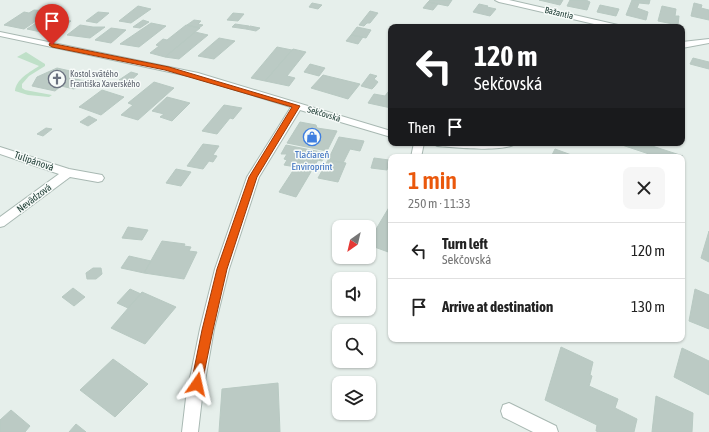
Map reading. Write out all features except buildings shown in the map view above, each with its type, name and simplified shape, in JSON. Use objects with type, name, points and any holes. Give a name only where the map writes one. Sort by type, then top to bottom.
[{"type":"street","name":"Bažantia","points":[[499,0],[605,24]]},
{"type":"street","name":"Sekčovská","points":[[0,34],[166,68],[388,133]]},
{"type":"street","points":[[685,44],[709,41]]},
{"type":"street","points":[[190,432],[194,398],[207,330],[222,269],[253,177],[297,106]]},
{"type":"street","name":"Tulipánová","points":[[1,151],[68,173],[98,178]]},
{"type":"street","name":"Nevädzová","points":[[0,223],[68,173]]},
{"type":"street","points":[[509,412],[550,432]]},
{"type":"green space","points":[[26,52],[45,64],[45,66],[29,76],[22,84],[22,88],[25,90],[52,95],[49,97],[28,95],[15,91],[21,79],[39,66],[17,57]]},
{"type":"place","name":"Kostol svätého Františka Xaverského","points":[[57,79]]},
{"type":"place","name":"Tlačiareň Enviroprint","points":[[312,137]]},
{"type":"route","points":[[52,45],[195,75],[297,106],[288,118],[253,177],[222,269],[207,330],[197,384]]}]
